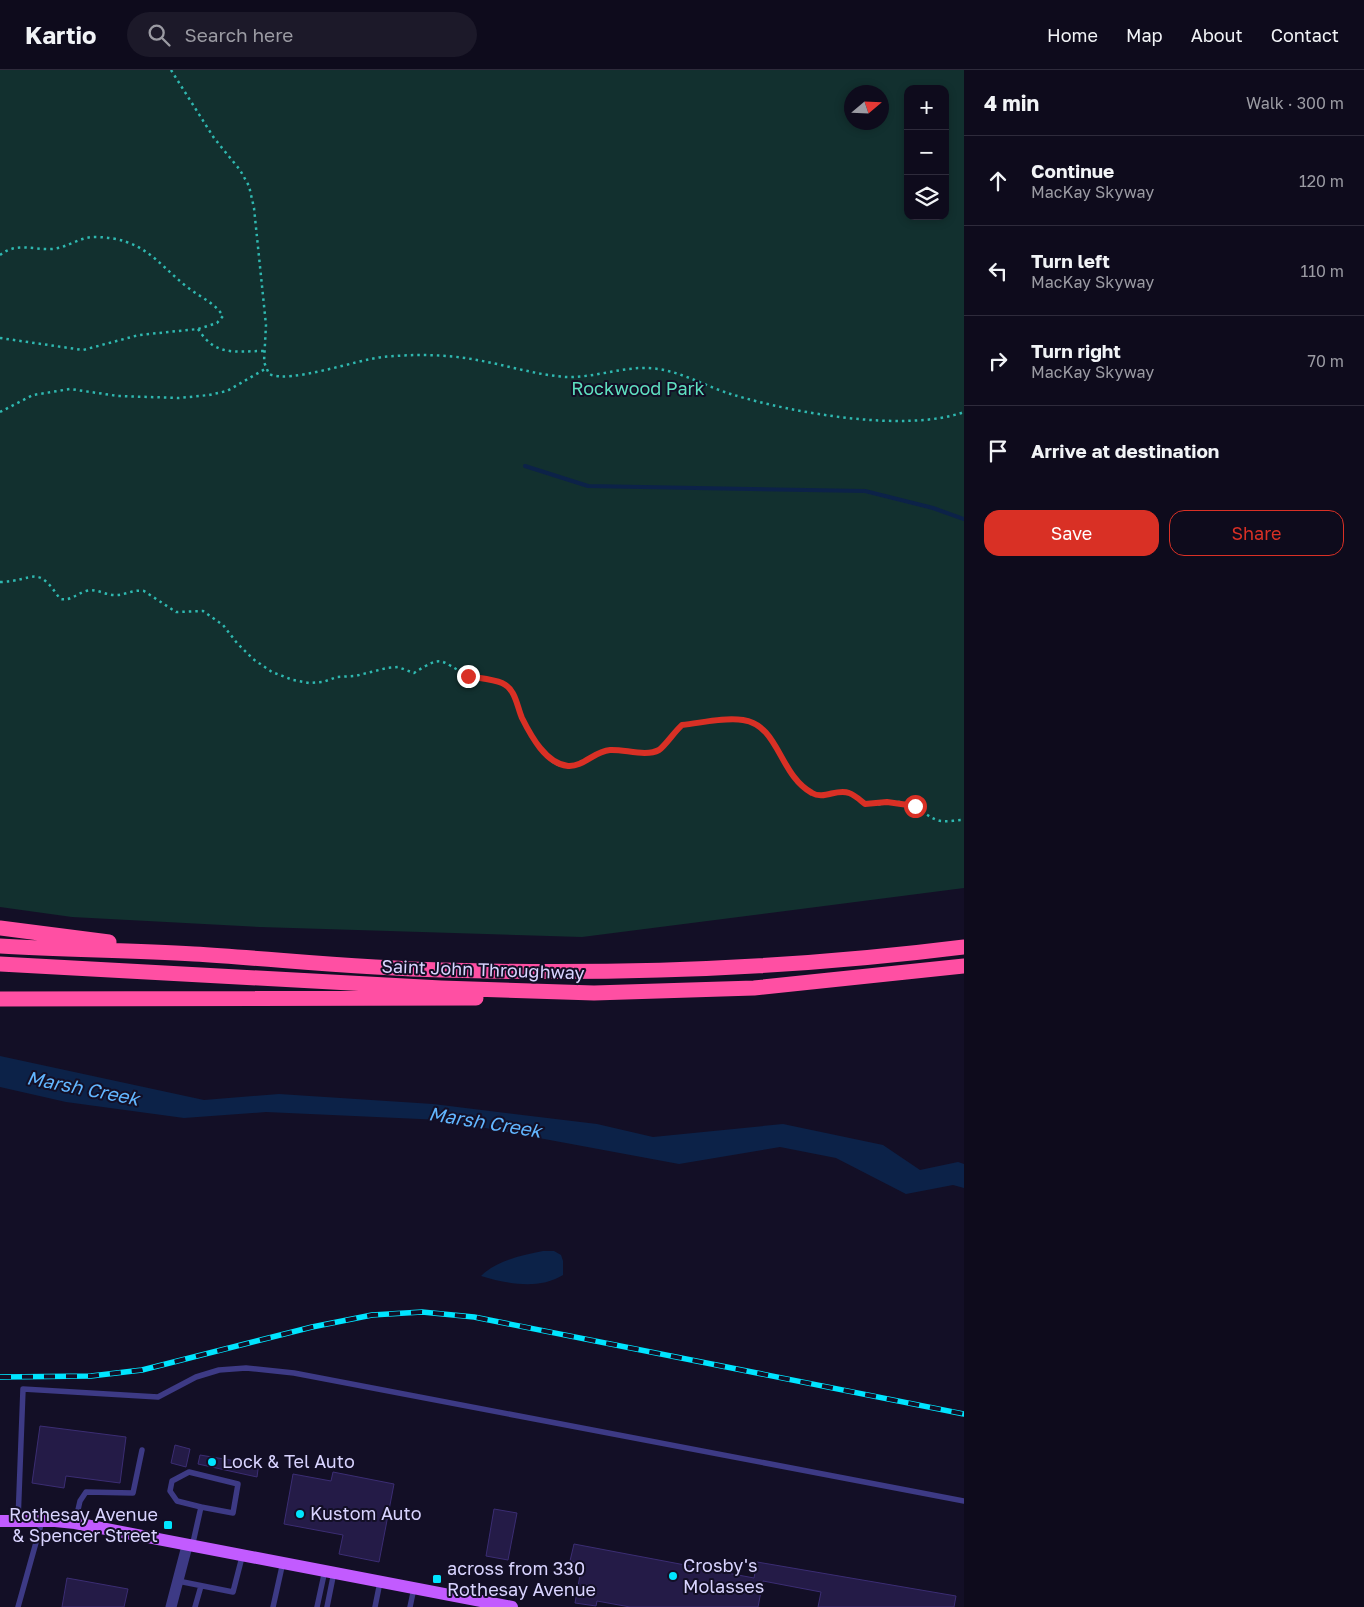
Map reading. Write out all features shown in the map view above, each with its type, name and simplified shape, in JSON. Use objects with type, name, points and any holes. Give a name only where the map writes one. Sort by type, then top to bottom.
[{"type":"highway","points":[[0,928],[192,954]]},
{"type":"highway","name":"Saint John Throughway","points":[[0,946],[192,954],[439,970],[592,972],[750,967],[893,956],[964,947]]},
{"type":"highway","name":"Saint John Throughway","points":[[0,964],[441,988],[594,993],[754,988],[964,966]]},
{"type":"highway","points":[[0,999],[441,1000],[594,993]]},
{"type":"main road","points":[[0,1521],[18,1520],[76,1524],[242,1557],[283,1562],[380,1581],[471,1603],[512,1607]]},
{"type":"street","points":[[171,1607],[190,1546]]},
{"type":"lane","points":[[18,1520],[23,1389],[158,1397],[208,1373],[246,1368],[294,1373],[964,1501]]},
{"type":"lane","points":[[76,1524],[80,1501],[86,1492],[134,1493],[142,1450]]},
{"type":"lane","points":[[189,1472],[238,1484],[233,1513],[201,1507],[177,1501],[170,1491],[172,1481],[189,1472]]},
{"type":"lane","points":[[190,1546],[201,1507]]},
{"type":"lane","points":[[18,1607],[42,1521]]},
{"type":"lane","points":[[178,1581],[233,1592],[242,1557]]},
{"type":"lane","points":[[273,1607],[283,1562]]},
{"type":"lane","points":[[317,1607],[329,1571]]},
{"type":"lane","points":[[327,1607],[329,1571]]},
{"type":"lane","points":[[375,1607],[380,1581]]},
{"type":"lane","points":[[195,1607],[201,1586]]},
{"type":"lane","points":[[410,1607],[414,1588]]},
{"type":"path","points":[[171,70],[214,138],[240,170],[249,186],[254,208],[266,325],[265,369],[269,374],[276,377],[298,376],[364,360],[411,354],[474,359],[566,377],[647,368],[669,371],[732,394],[779,408],[871,420],[926,421],[964,412]]},
{"type":"path","points":[[0,255],[8,248],[61,248],[95,236],[126,241],[141,247],[187,287],[218,309],[223,316],[217,324],[198,329],[139,335],[83,350],[0,338]]},
{"type":"path","points":[[198,329],[208,344],[227,352],[264,352]]},
{"type":"path","points":[[0,412],[33,395],[70,388],[118,396],[179,398],[209,395],[227,391],[265,369]]},
{"type":"path","points":[[0,582],[41,577],[48,582],[60,599],[67,600],[95,589],[116,595],[138,590],[144,591],[176,612],[203,611],[223,625],[237,643],[272,672],[309,683],[387,668],[398,667],[414,673],[431,662],[447,662],[468,676],[502,683],[510,690],[522,717],[540,747],[556,764],[570,766],[583,762],[600,752],[610,750],[652,753],[660,749],[682,725],[741,719],[753,722],[764,729],[773,740],[785,766],[800,785],[814,794],[825,796],[839,792],[848,792],[865,804],[902,802],[915,806],[935,819],[943,821],[964,820]]},
{"type":"green space","name":"Rockwood Park","points":[[0,70],[964,70],[964,888],[582,937],[260,927],[72,917],[0,907]]},
{"type":"water","name":"Marsh Creek","points":[[0,1056],[204,1100],[279,1094],[433,1104],[597,1124],[653,1137],[783,1124],[883,1145],[920,1170],[958,1162],[964,1164],[964,1188],[953,1185],[906,1194],[836,1158],[780,1147],[679,1164],[442,1120],[266,1112],[184,1118],[66,1102],[0,1087]]},
{"type":"water","points":[[543,1251],[554,1251],[561,1255],[563,1275],[544,1283],[533,1284],[512,1283],[481,1276],[494,1266],[518,1257]]},
{"type":"building","points":[[40,1426],[126,1437],[120,1483],[66,1476],[64,1488],[32,1483]]},
{"type":"building","points":[[175,1445],[190,1449],[186,1467],[171,1463]]},
{"type":"building","points":[[200,1455],[236,1461],[237,1458],[259,1462],[257,1477],[198,1464]]},
{"type":"building","points":[[333,1472],[394,1484],[379,1562],[339,1554],[343,1535],[284,1524],[293,1474],[331,1481]]},
{"type":"building","points":[[494,1509],[517,1513],[508,1560],[486,1556]]},
{"type":"building","name":"Crosby's Molasses","points":[[574,1544],[754,1578],[757,1562],[956,1596],[954,1607],[818,1607],[821,1592],[763,1581],[758,1607],[630,1607],[597,1601],[596,1606],[575,1603],[582,1564],[570,1561]]},
{"type":"building","points":[[67,1578],[128,1589],[124,1607],[62,1607]]},
{"type":"waterway","points":[[525,466],[588,486],[865,491],[933,508],[964,519]]},
{"type":"railway","points":[[0,1377],[91,1376],[142,1370],[312,1327],[372,1315],[422,1312],[474,1317],[964,1414]]},
{"type":"place","name":"Lock & Tel Auto","points":[[212,1462]]},
{"type":"place","name":"Kustom Auto","points":[[300,1514]]},
{"type":"place","name":"Rothesay Avenue & Spencer Street","points":[[168,1525]]},
{"type":"place","name":"Crosby's Molasses","points":[[673,1576]]},
{"type":"place","name":"across from 330 Rothesay Avenue","points":[[437,1579]]},
{"type":"route","points":[[468,676],[502,683],[510,690],[522,717],[540,747],[556,764],[570,766],[583,762],[600,752],[610,750],[652,753],[660,749],[667,739],[682,725],[741,719],[753,722],[764,729],[773,740],[785,766],[800,785],[814,794],[825,796],[839,792],[848,792],[865,804],[902,802],[915,806]]}]
